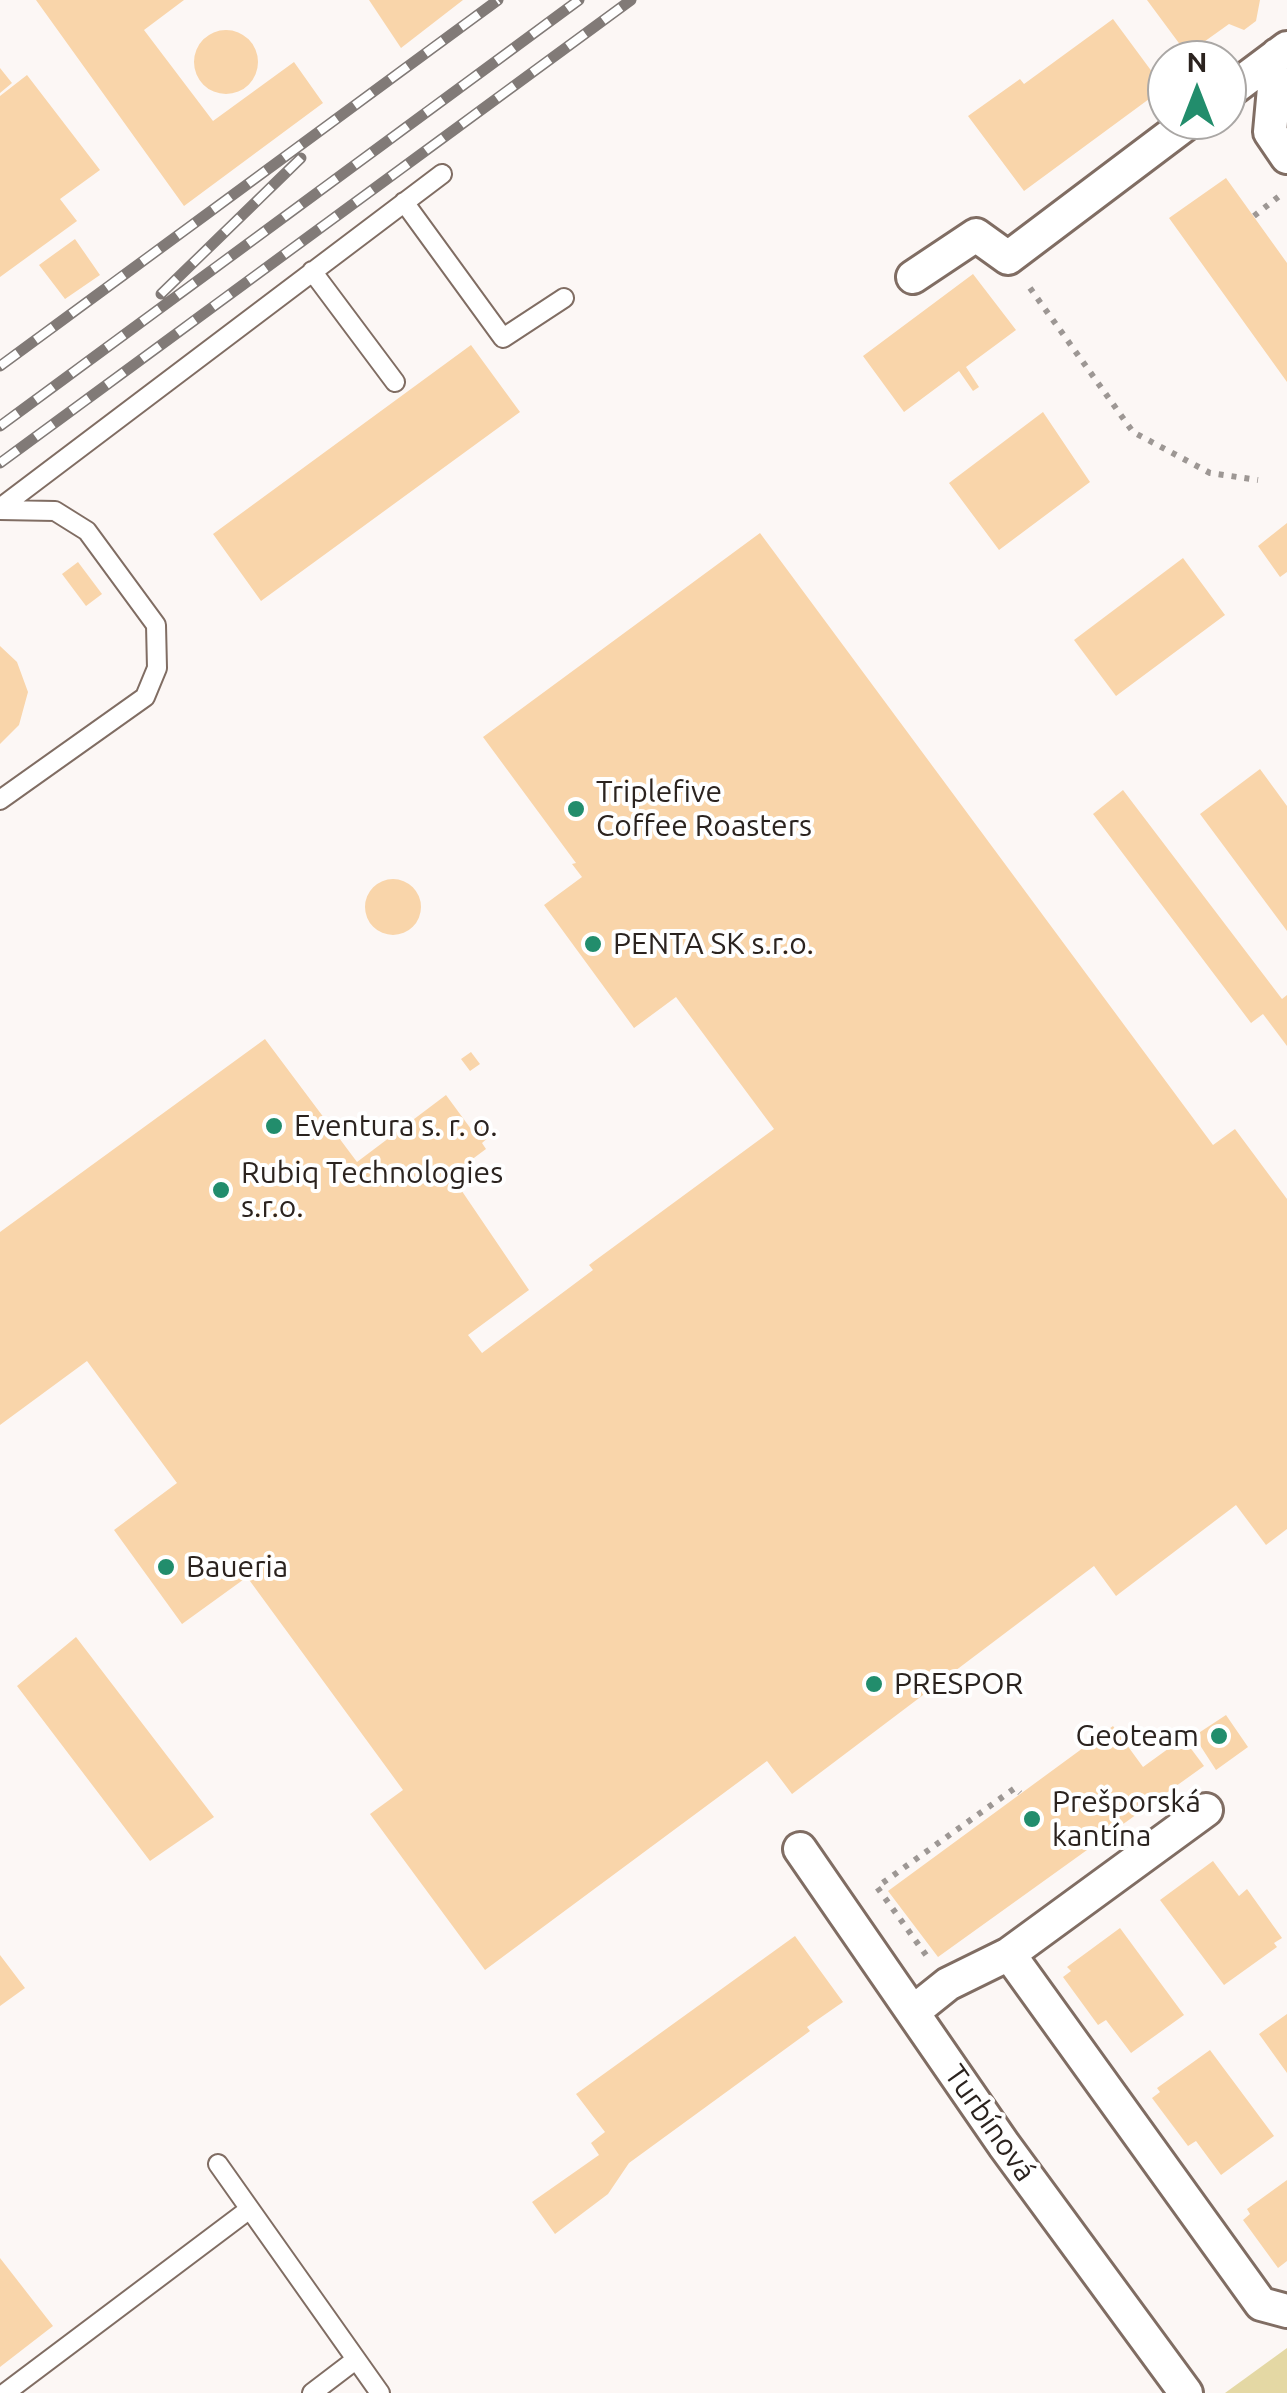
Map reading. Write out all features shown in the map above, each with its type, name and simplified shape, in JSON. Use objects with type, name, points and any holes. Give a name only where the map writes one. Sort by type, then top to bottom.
[{"type":"street","points":[[1247,78],[1282,52]]},
{"type":"street","points":[[1282,52],[1270,132],[1287,157]]},
{"type":"street","points":[[913,277],[976,235],[1008,258],[1164,140]]},
{"type":"street","points":[[913,2012],[948,1984],[1009,1954],[1206,1810]]},
{"type":"street","name":"Turbínová","points":[[800,1850],[1186,2393]]},
{"type":"street","points":[[1009,1954],[1261,2304],[1287,2311]]},
{"type":"lane","points":[[0,509],[442,174]]},
{"type":"lane","points":[[404,202],[503,338],[564,298]]},
{"type":"lane","points":[[312,271],[394,382]]},
{"type":"lane","points":[[0,509],[55,511],[87,532],[156,625],[157,668],[145,697],[0,800]]},
{"type":"lane","points":[[218,2164],[246,2211],[380,2393]]},
{"type":"lane","points":[[5,2393],[246,2211]]},
{"type":"lane","points":[[312,2393],[354,2361]]},
{"type":"path","points":[[1254,216],[1287,192]]},
{"type":"path","points":[[1008,258],[1133,432],[1210,473],[1258,480]]},
{"type":"path","points":[[948,1984],[877,1886],[1015,1788],[1020,1794]]},
{"type":"shaded area","points":[[1287,2348],[1287,2393],[1225,2393]]},
{"type":"building","points":[[36,0],[184,0],[144,30],[213,121],[294,62],[323,103],[184,206]]},
{"type":"building","points":[[369,0],[463,0],[401,48]]},
{"type":"building","points":[[1147,0],[1260,0],[1256,21],[1244,30],[1229,24],[1207,40],[1177,40]]},
{"type":"building","points":[[1113,19],[1147,65],[1147,101],[1024,191],[968,116],[1020,79],[1024,84]]},
{"type":"building","points":[[226,30],[249,39],[258,62],[249,85],[226,94],[203,85],[194,62],[203,39]]},
{"type":"building","points":[[0,68],[12,83],[0,93]]},
{"type":"building","points":[[27,75],[100,170],[60,199],[77,221],[0,277],[0,96]]},
{"type":"building","points":[[1226,178],[1287,263],[1287,382],[1169,218]]},
{"type":"building","points":[[75,239],[100,275],[65,299],[39,265]]},
{"type":"building","points":[[973,274],[1016,330],[966,367],[979,387],[973,391],[959,371],[904,412],[863,356]]},
{"type":"building","points":[[471,345],[520,412],[261,601],[213,534]]},
{"type":"building","points":[[1043,412],[1090,482],[999,550],[949,483]]},
{"type":"building","points":[[1287,523],[1287,572],[1280,577],[1258,546]]},
{"type":"building","points":[[760,533],[1213,1145],[1235,1129],[1287,1199],[1287,1529],[1266,1545],[1236,1505],[1116,1596],[1094,1566],[792,1794],[767,1761],[485,1970],[370,1814],[403,1790],[247,1577],[182,1624],[114,1530],[177,1483],[87,1361],[0,1425],[0,1232],[265,1039],[357,1162],[446,1095],[471,1129],[480,1122],[490,1136],[482,1143],[486,1149],[451,1175],[529,1290],[468,1335],[482,1353],[593,1270],[589,1265],[774,1129],[676,997],[634,1028],[544,905],[582,877],[572,864],[576,863],[483,737]]},
{"type":"building","points":[[1183,558],[1225,615],[1116,696],[1074,640]]},
{"type":"building","points":[[78,562],[102,594],[86,606],[62,574]]},
{"type":"building","points":[[0,646],[17,662],[28,692],[19,725],[0,744]]},
{"type":"building","points":[[1260,769],[1287,806],[1287,931],[1200,814]]},
{"type":"building","points":[[1123,790],[1282,999],[1287,995],[1287,1046],[1263,1014],[1251,1023],[1093,814]]},
{"type":"building","points":[[393,879],[413,887],[421,907],[413,927],[393,935],[373,927],[365,907],[373,887]]},
{"type":"building","points":[[471,1052],[480,1064],[470,1071],[461,1059]]},
{"type":"building","points":[[76,1637],[214,1817],[150,1861],[17,1686]]},
{"type":"building","points":[[1226,1715],[1248,1747],[1216,1770],[1194,1736]]},
{"type":"building","points":[[1113,1726],[1143,1767],[1183,1738],[1204,1766],[938,1957],[888,1891]]},
{"type":"building","points":[[1213,1861],[1239,1896],[1247,1889],[1282,1938],[1274,1943],[1277,1947],[1224,1985],[1160,1900]]},
{"type":"building","points":[[1120,1928],[1184,2015],[1131,2053],[1106,2020],[1098,2025],[1063,1977],[1071,1971],[1067,1967]]},
{"type":"building","points":[[795,1936],[843,2002],[807,2027],[810,2031],[629,2163],[608,2194],[555,2234],[532,2202],[599,2155],[591,2143],[605,2132],[576,2094]]},
{"type":"building","points":[[0,1955],[25,1988],[0,2006]]},
{"type":"building","points":[[1287,2014],[1287,2073],[1259,2034]]},
{"type":"building","points":[[1210,2050],[1274,2136],[1221,2175],[1196,2141],[1188,2146],[1152,2098],[1160,2092],[1157,2088]]},
{"type":"building","points":[[1287,2180],[1287,2261],[1278,2268],[1243,2220],[1250,2214],[1247,2209]]},
{"type":"building","points":[[0,2258],[53,2326],[0,2367]]},
{"type":"railway","points":[[0,366],[498,0]]},
{"type":"railway","points":[[0,426],[579,0]]},
{"type":"railway","points":[[0,463],[631,0]]},
{"type":"railway","points":[[161,294],[301,158]]},
{"type":"place","name":"Triplefive Coffee Roasters","points":[[576,809]]},
{"type":"place","name":"PENTA SK s.r.o.","points":[[593,944]]},
{"type":"place","name":"Eventura s. r. o.","points":[[274,1126]]},
{"type":"place","name":"Rubiq Technologies s.r.o.","points":[[221,1190]]},
{"type":"place","name":"Baueria","points":[[166,1567]]},
{"type":"place","name":"PRESPOR","points":[[874,1684]]},
{"type":"place","name":"Geoteam","points":[[1219,1736]]},
{"type":"place","name":"Prešporská kantína","points":[[1032,1819]]}]
